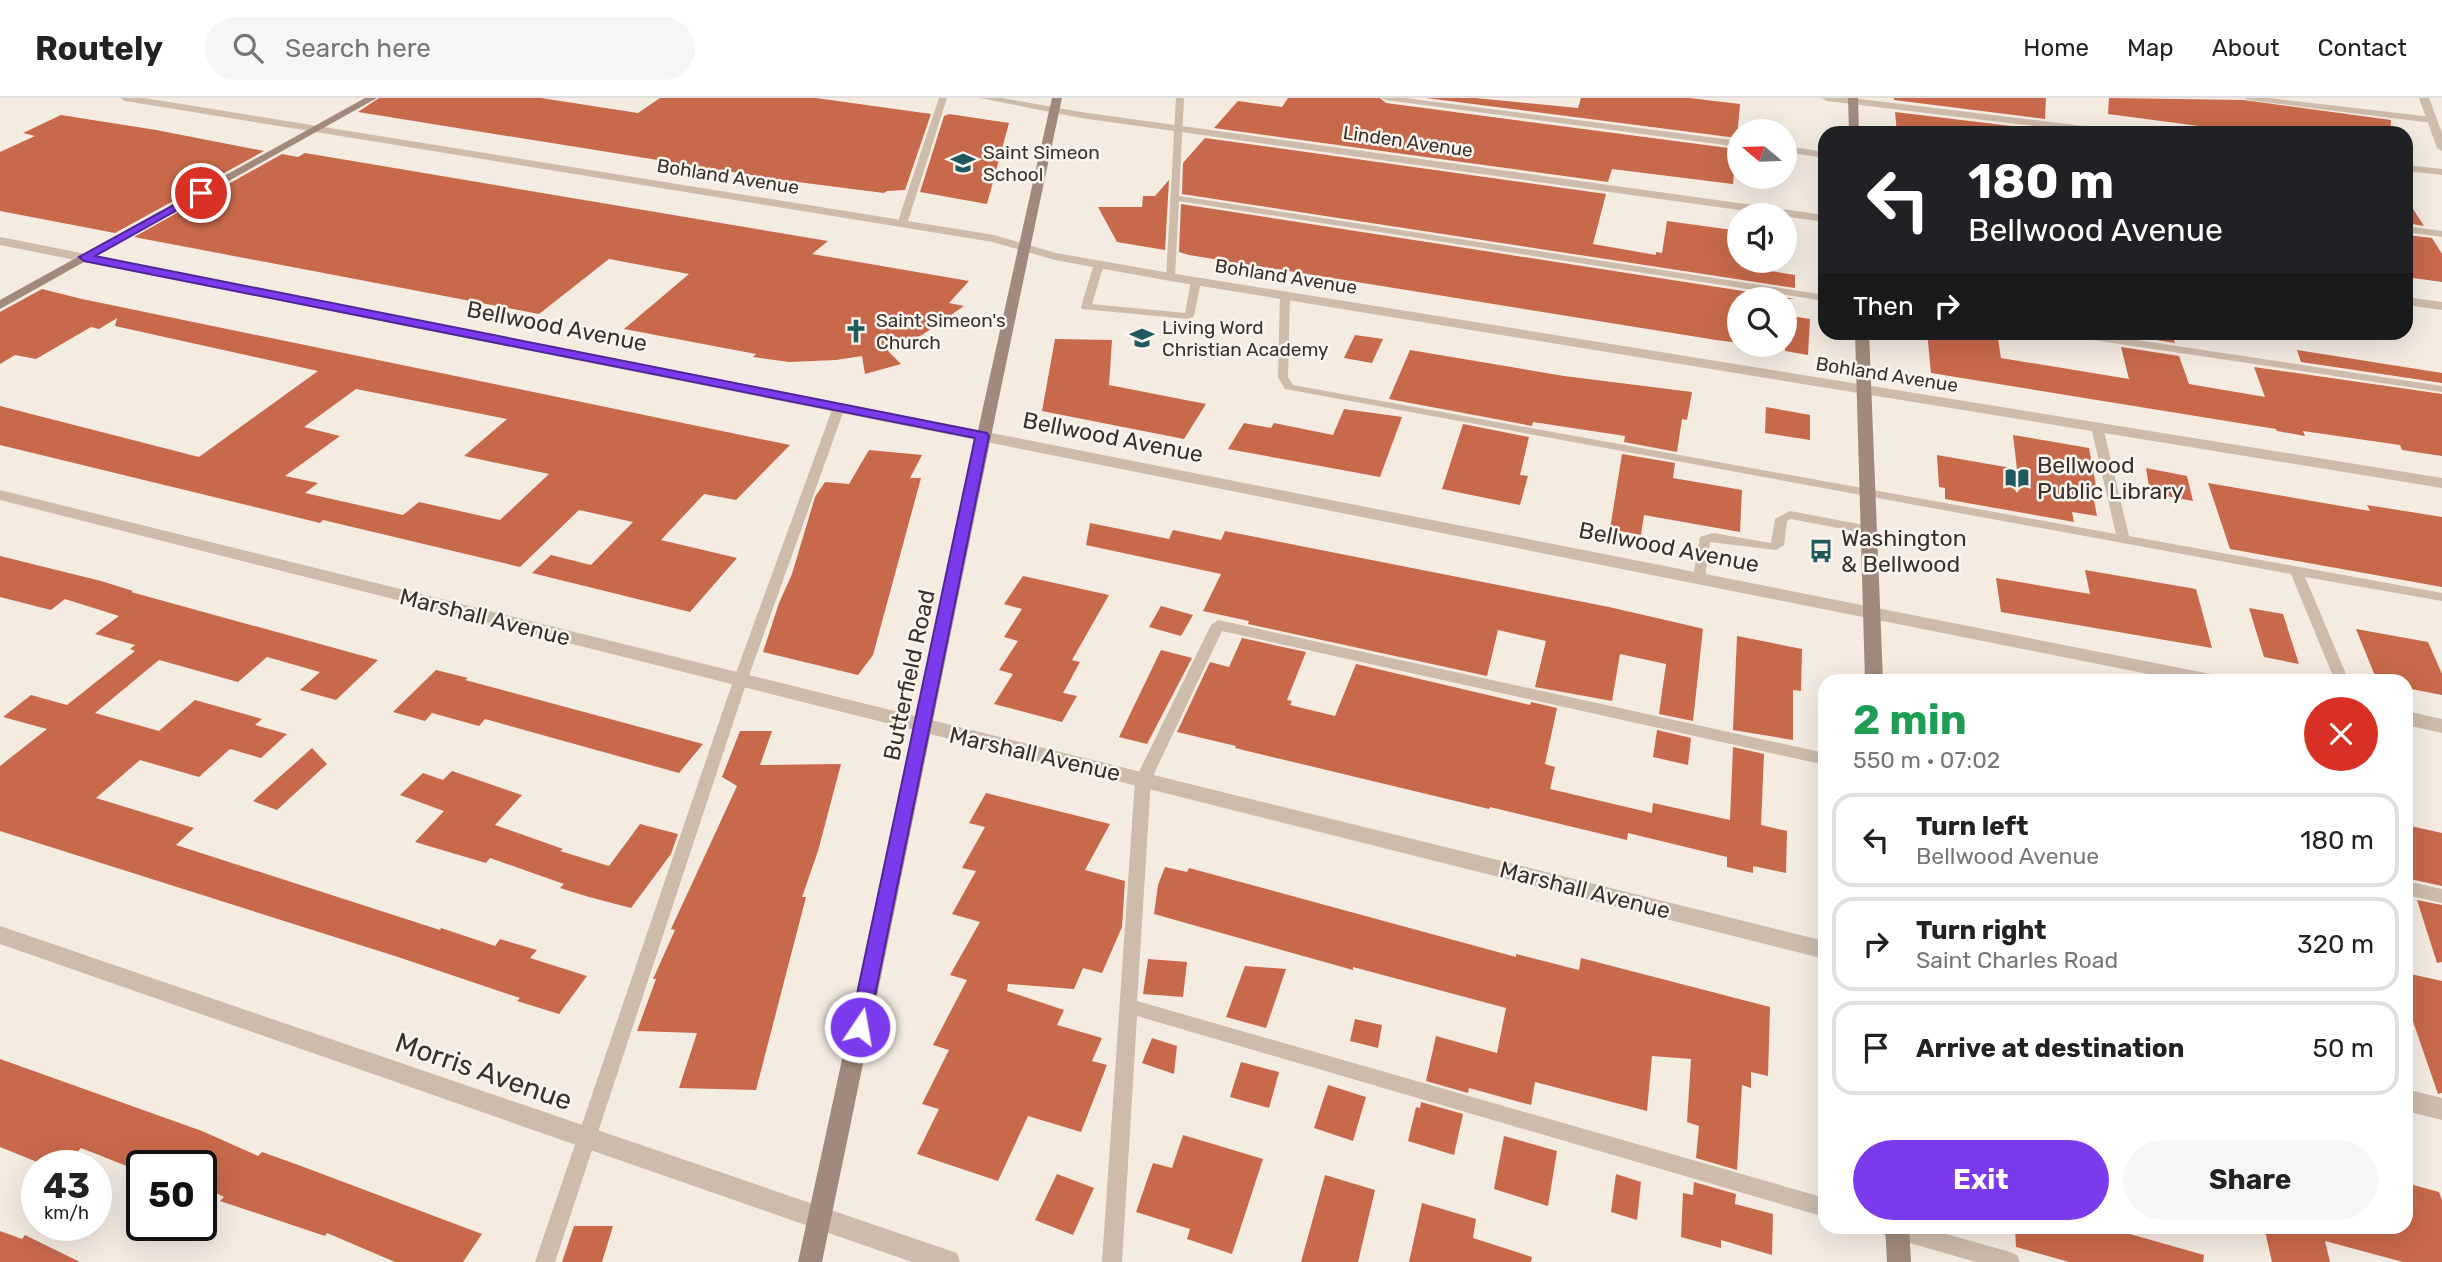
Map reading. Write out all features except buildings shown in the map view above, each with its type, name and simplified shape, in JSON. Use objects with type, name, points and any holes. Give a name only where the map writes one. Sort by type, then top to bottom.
[{"type":"main road","points":[[0,304],[372,98]]},
{"type":"main road","points":[[1853,100],[1854,126]]},
{"type":"main road","name":"Butterfield Road","points":[[810,1262],[924,728],[982,436],[1056,104]]},
{"type":"main road","points":[[1862,340],[1874,674]]},
{"type":"main road","points":[[1895,1234],[1899,1262]]},
{"type":"street","name":"Bohland Avenue","points":[[125,98],[994,239],[1099,264],[1170,277],[2442,483]]},
{"type":"street","name":"Linden Avenue","points":[[985,98],[1056,104],[1179,129],[1818,218]]},
{"type":"street","points":[[1827,98],[2061,126]]},
{"type":"street","points":[[2424,98],[2442,148]]},
{"type":"street","points":[[2413,169],[2442,172]]},
{"type":"street","name":"Bellwood Avenue","points":[[0,241],[2181,674]]},
{"type":"street","points":[[2413,301],[2442,306]]},
{"type":"street","name":"Marshall Avenue","points":[[0,495],[924,728],[1818,948]]},
{"type":"street","points":[[2413,720],[2442,726]]},
{"type":"street","name":"Morris Avenue","points":[[0,936],[948,1262]]},
{"type":"street","points":[[2413,1102],[2442,1109]]},
{"type":"lane","points":[[902,224],[943,98]]},
{"type":"lane","points":[[1170,277],[1181,98]]},
{"type":"lane","points":[[1386,98],[1727,142]]},
{"type":"lane","points":[[2248,98],[2432,120]]},
{"type":"lane","points":[[1797,151],[1818,154]]},
{"type":"lane","points":[[1175,198],[1818,297]]},
{"type":"lane","points":[[2413,230],[2442,234]]},
{"type":"lane","points":[[1099,264],[1086,307],[1189,316],[1196,281]]},
{"type":"lane","points":[[1285,295],[1283,377],[1289,387],[2442,597]]},
{"type":"lane","points":[[2113,340],[2442,389]]},
{"type":"lane","points":[[545,1262],[740,681],[839,407]]},
{"type":"lane","points":[[2097,427],[2123,538]]},
{"type":"lane","points":[[1699,578],[1704,540],[1713,537],[1772,547],[1778,545],[1781,519],[1790,515],[1869,530]]},
{"type":"lane","points":[[2296,570],[2339,674]]},
{"type":"lane","points":[[1112,1262],[1143,780],[1218,625],[1818,757]]},
{"type":"lane","points":[[2413,889],[2442,895]]},
{"type":"lane","points":[[1129,1006],[1818,1206]]},
{"type":"lane","points":[[1914,1234],[2010,1262]]},
{"type":"place","name":"Saint Simeon School","points":[[963,163]]},
{"type":"place","name":"Saint Simeon's Church","points":[[856,331]]},
{"type":"place","name":"Living Word Christian Academy","points":[[1142,338]]},
{"type":"place","name":"Bellwood Public Library","points":[[2017,478]]},
{"type":"place","name":"Washington & Bellwood","points":[[1821,551]]},
{"type":"route","points":[[201,193],[84,257],[982,436],[924,728],[860,1027]]}]
